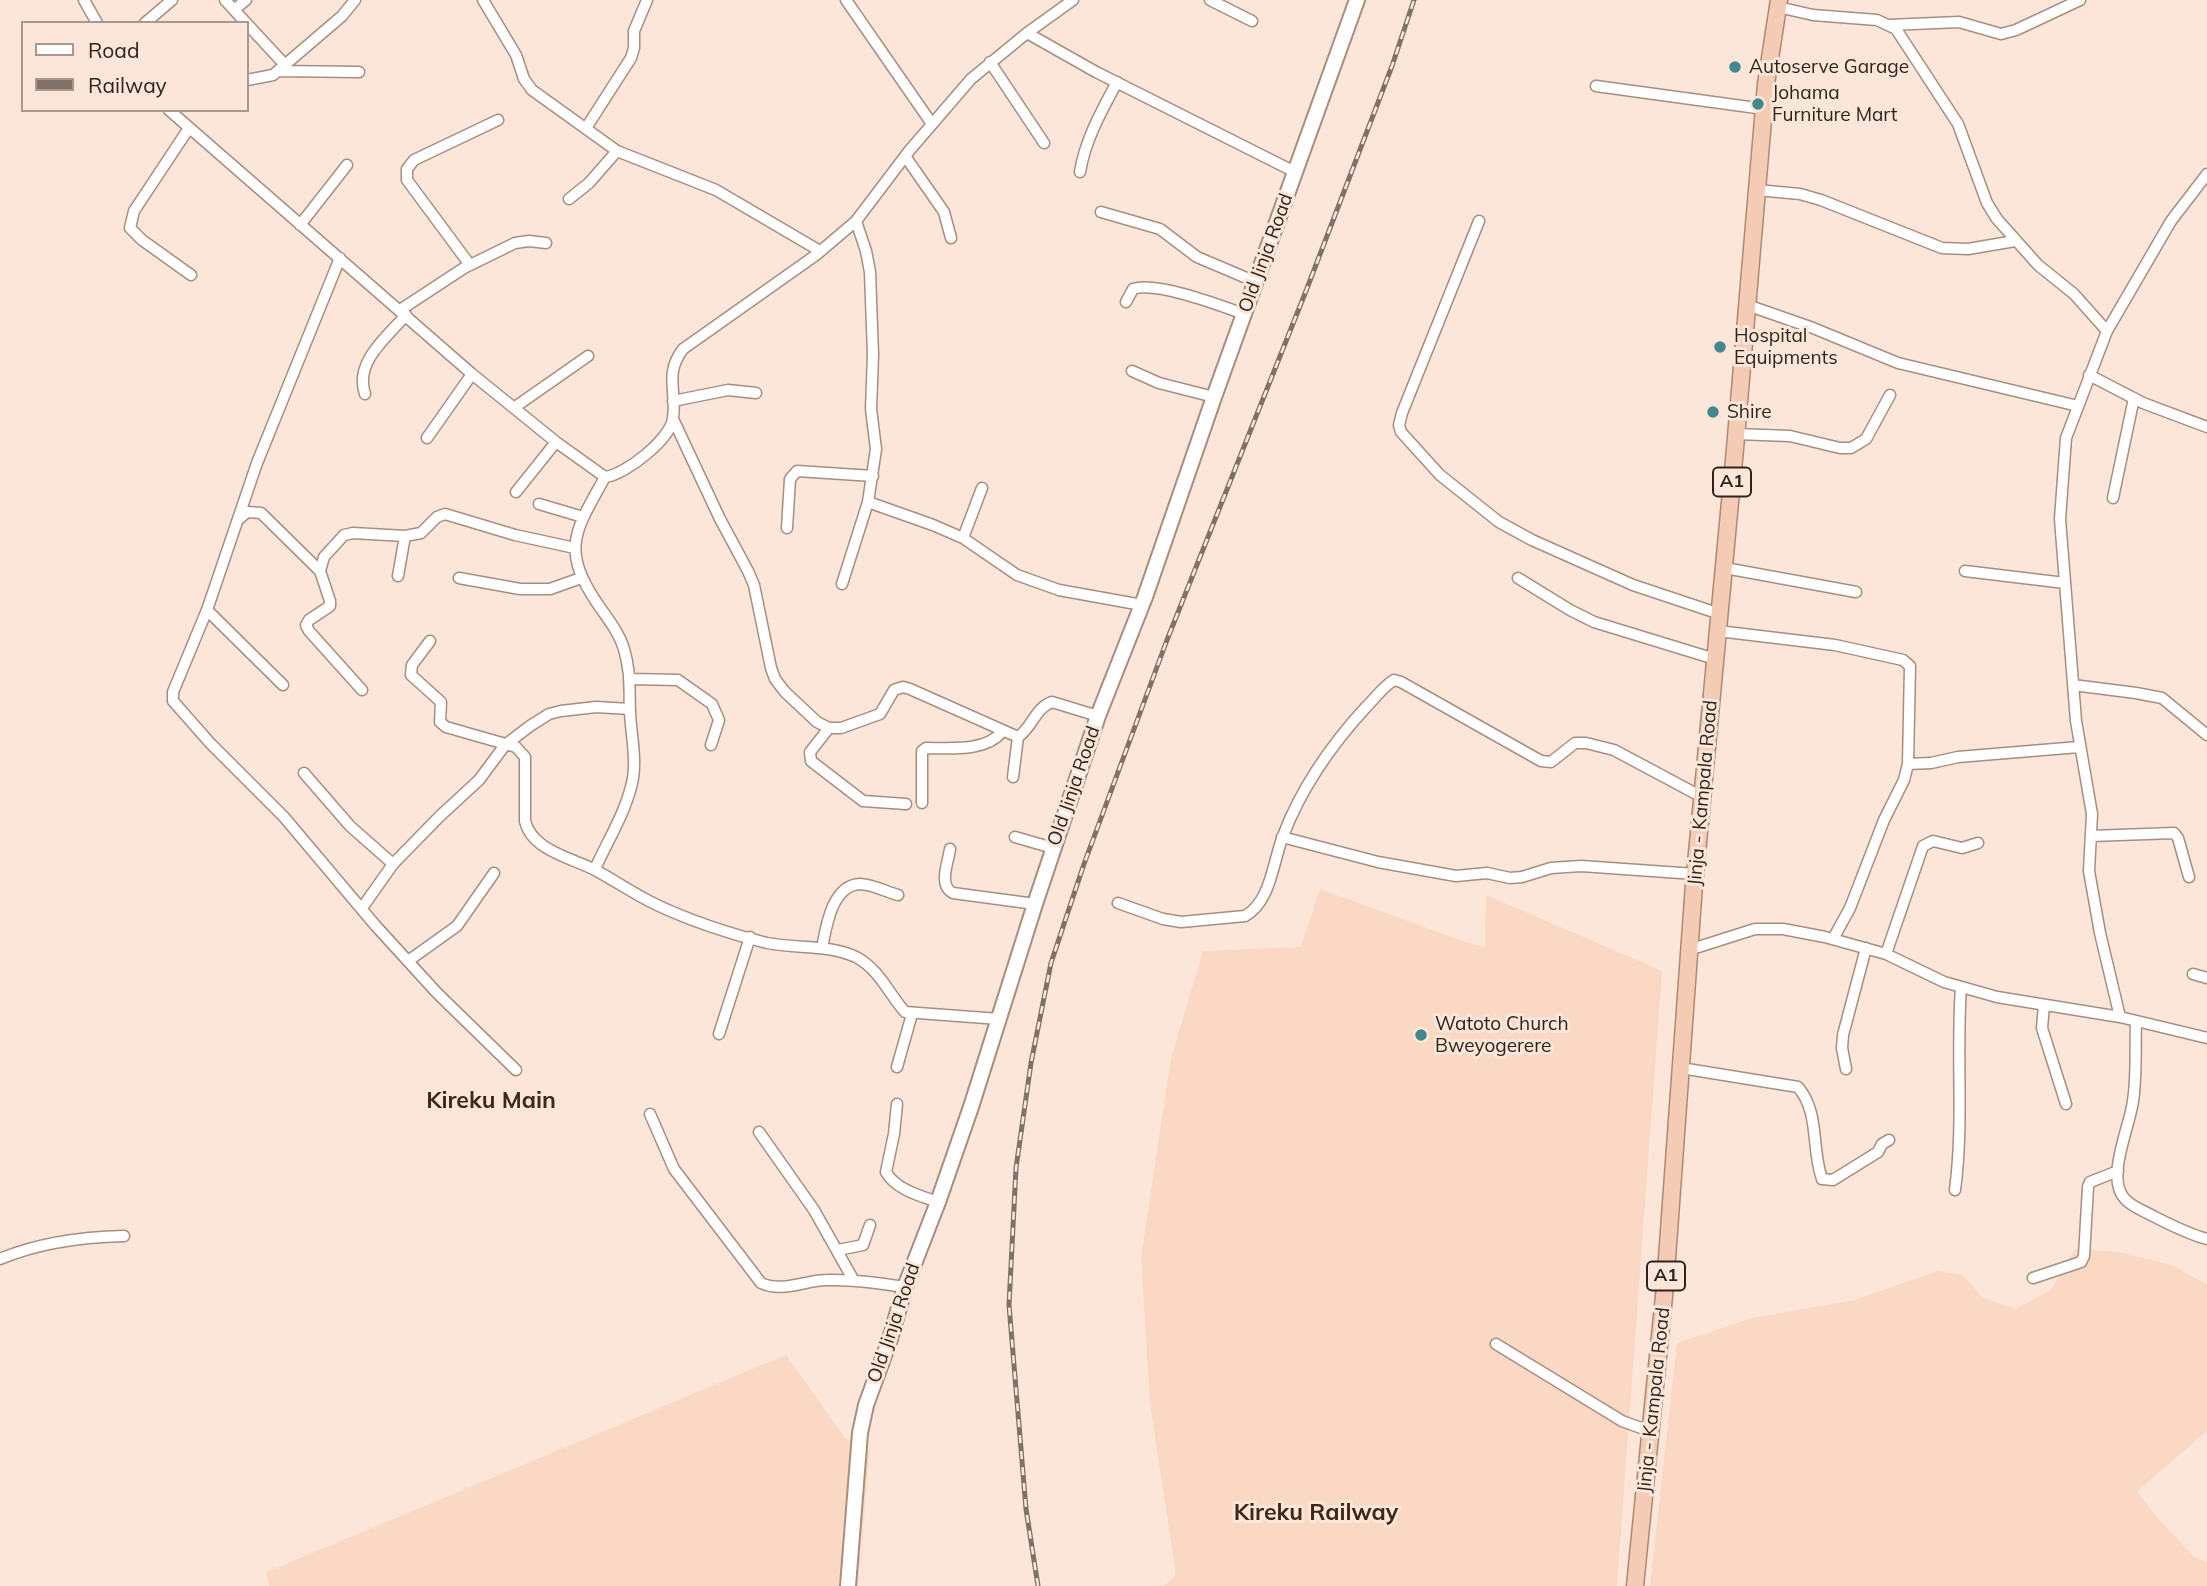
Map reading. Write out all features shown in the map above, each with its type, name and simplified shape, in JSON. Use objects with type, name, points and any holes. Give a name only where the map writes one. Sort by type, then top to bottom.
[{"type":"highway","name":"Jinja - Kampala Road","points":[[1635,1586],[1665,1286],[1692,949],[1695,874],[1725,568],[1764,109],[1779,3]]},
{"type":"main road","name":"Old Jinja Road","points":[[848,1586],[862,1421],[905,1287],[938,1202],[1098,716],[1142,606],[1357,0]]},
{"type":"street","points":[[84,0],[96,21]]},
{"type":"street","points":[[147,21],[172,0]]},
{"type":"street","points":[[225,0],[245,21]]},
{"type":"street","points":[[235,9],[246,0]]},
{"type":"street","points":[[248,79],[268,77],[282,68],[342,16],[355,0]]},
{"type":"street","points":[[586,128],[631,58],[634,31],[648,0]]},
{"type":"street","points":[[846,0],[932,124]]},
{"type":"street","points":[[1018,737],[903,687],[894,690],[880,714],[841,728],[830,728],[817,722],[785,692],[775,679],[751,578],[674,421],[671,372],[683,349],[820,251],[856,220],[905,156],[971,79],[1073,0]]},
{"type":"street","points":[[1210,0],[1252,21]]},
{"type":"street","points":[[1779,3],[1813,15],[1862,18],[1889,25],[1949,21],[1970,24],[2001,34],[2016,30],[2080,0]]},
{"type":"street","points":[[487,2],[516,55],[528,86],[617,151],[716,190],[820,251]]},
{"type":"street","points":[[248,25],[282,68],[359,72]]},
{"type":"street","points":[[1889,25],[1904,38],[1958,124],[1987,203],[2015,241],[2038,265],[2074,295],[2107,331]]},
{"type":"street","points":[[1027,33],[1295,172]]},
{"type":"street","points":[[990,62],[1044,143]]},
{"type":"street","points":[[1080,172],[1088,140],[1117,82]]},
{"type":"street","points":[[1595,86],[1764,109]]},
{"type":"street","points":[[171,112],[472,374],[556,442],[605,477],[613,476],[643,457],[658,443],[674,421]]},
{"type":"street","points":[[470,265],[428,211],[406,175],[414,160],[498,120]]},
{"type":"street","points":[[189,128],[134,212],[130,228],[142,240],[191,275]]},
{"type":"street","points":[[569,199],[589,183],[617,151]]},
{"type":"street","points":[[905,156],[944,212],[951,238]]},
{"type":"street","points":[[300,225],[347,165]]},
{"type":"street","points":[[2120,1017],[2091,887],[2090,793],[2079,747],[2060,519],[2066,438],[2107,331],[2171,221],[2207,174]]},
{"type":"street","points":[[1757,190],[1791,193],[1821,200],[1953,250],[2015,241]]},
{"type":"street","points":[[1101,212],[1160,229],[1198,257],[1255,282]]},
{"type":"street","points":[[842,584],[868,502],[876,440],[871,409],[873,355],[870,272],[856,220]]},
{"type":"street","points":[[1479,221],[1402,413],[1399,425],[1401,432],[1440,475],[1499,522],[1532,540],[1633,585],[1720,614]]},
{"type":"street","points":[[365,394],[362,374],[367,360],[403,312],[470,265],[521,241],[546,243]]},
{"type":"street","points":[[340,258],[261,452],[207,610],[173,692],[173,701],[201,734],[284,817],[408,961],[482,1039],[516,1070]]},
{"type":"street","points":[[1126,302],[1133,289],[1153,287],[1244,314]]},
{"type":"street","points":[[1747,305],[1813,328],[1898,363],[2078,406]]},
{"type":"street","points":[[515,407],[588,356]]},
{"type":"street","points":[[1132,371],[1158,383],[1214,397]]},
{"type":"street","points":[[427,438],[472,374]]},
{"type":"street","points":[[2089,376],[2134,398],[2207,427]]},
{"type":"street","points":[[673,401],[728,390],[756,393]]},
{"type":"street","points":[[1737,434],[1790,436],[1840,448],[1851,448],[1866,439],[1890,395]]},
{"type":"street","points":[[2113,498],[2134,398]]},
{"type":"street","points":[[516,492],[556,442]]},
{"type":"street","points":[[787,528],[790,479],[797,471],[873,476]]},
{"type":"street","points":[[594,869],[632,783],[634,771],[631,679],[623,645],[575,562],[575,548],[583,517],[605,477]]},
{"type":"street","points":[[963,538],[982,488]]},
{"type":"street","points":[[868,502],[933,524],[963,538],[1002,566],[1026,578],[1059,590],[1142,606]]},
{"type":"street","points":[[538,504],[583,517]]},
{"type":"street","points":[[238,519],[247,512],[261,513],[320,571],[331,601],[330,606],[306,625],[362,690]]},
{"type":"street","points":[[320,571],[324,557],[344,535],[353,533],[405,536],[421,533],[437,517],[445,514],[515,535],[575,548]]},
{"type":"street","points":[[398,576],[405,536]]},
{"type":"street","points":[[1725,568],[1856,592]]},
{"type":"street","points":[[1965,571],[2065,583]]},
{"type":"street","points":[[459,578],[520,589],[550,589],[582,578]]},
{"type":"street","points":[[1518,578],[1594,622],[1715,659]]},
{"type":"street","points":[[207,610],[283,685]]},
{"type":"street","points":[[1718,631],[1835,645],[1908,663],[1911,674],[1908,764],[1897,797],[1884,820],[1850,908],[1833,939]]},
{"type":"street","points":[[430,641],[412,665],[411,675],[441,702],[440,722],[446,727],[516,747],[525,757],[525,821],[532,837],[545,847],[594,869],[655,904],[750,937],[789,947],[822,947],[845,953],[866,963],[905,1012],[999,1019]]},
{"type":"street","points":[[631,679],[678,680],[712,704],[719,720],[711,745]]},
{"type":"street","points":[[1118,904],[1181,922],[1245,916],[1256,908],[1270,880],[1282,837],[1314,771],[1346,729],[1394,680],[1431,697],[1541,761],[1550,762],[1575,743],[1609,748],[1702,797]]},
{"type":"street","points":[[2073,685],[2162,698],[2207,735]]},
{"type":"street","points":[[1013,777],[1018,737],[1043,707],[1052,702],[1098,716]]},
{"type":"street","points":[[362,908],[393,864],[479,780],[505,745],[549,714],[596,707],[630,709]]},
{"type":"street","points":[[830,728],[810,752],[811,761],[863,800],[906,804]]},
{"type":"street","points":[[922,803],[922,751],[926,748],[961,748],[982,744],[998,738],[1002,732]]},
{"type":"street","points":[[1908,764],[2079,747]]},
{"type":"street","points":[[304,773],[350,826],[393,864]]},
{"type":"street","points":[[2091,836],[2174,833],[2178,838],[2189,877]]},
{"type":"street","points":[[1015,837],[1053,848]]},
{"type":"street","points":[[1282,837],[1378,862],[1456,876],[1487,873],[1522,877],[1551,868],[1581,866],[1695,874]]},
{"type":"street","points":[[1886,954],[1923,846],[1933,841],[1962,849],[1978,843]]},
{"type":"street","points":[[950,849],[944,884],[947,890],[1035,904]]},
{"type":"street","points":[[408,961],[457,926],[494,873]]},
{"type":"street","points":[[822,947],[827,921],[837,899],[848,887],[861,884],[898,895]]},
{"type":"street","points":[[1692,949],[1768,928],[1833,939],[1886,954],[1944,982],[1997,997],[2120,1017],[2207,1038]]},
{"type":"street","points":[[719,1034],[750,937]]},
{"type":"street","points":[[1846,1069],[1842,1048],[1843,1035],[1866,948]]},
{"type":"street","points":[[2193,974],[2207,978]]},
{"type":"street","points":[[1955,1190],[1960,1139],[1958,1035],[1961,987]]},
{"type":"street","points":[[2044,1005],[2042,1028],[2066,1104]]},
{"type":"street","points":[[897,1067],[912,1014]]},
{"type":"street","points":[[2136,1021],[2134,1100],[2118,1171],[2119,1189],[2124,1199],[2181,1230],[2207,1239]]},
{"type":"street","points":[[1681,1068],[1798,1087],[1812,1110],[1817,1164],[1822,1178],[1833,1180],[1878,1152],[1882,1144],[1889,1140]]},
{"type":"street","points":[[897,1104],[886,1172],[890,1180],[938,1202]]},
{"type":"street","points":[[650,1114],[674,1169],[761,1283],[769,1287],[827,1280],[905,1287]]},
{"type":"street","points":[[759,1132],[814,1210],[854,1281]]},
{"type":"street","points":[[2033,1278],[2081,1262],[2084,1256],[2090,1182],[2118,1171]]},
{"type":"street","points":[[838,1250],[863,1245],[870,1225]]},
{"type":"street","points":[[0,1259],[57,1243],[124,1236]]},
{"type":"street","points":[[1496,1344],[1622,1421],[1652,1432]]},
{"type":"shaded area","points":[[1320,889],[1485,947],[1486,895],[1662,971],[1617,1586],[1164,1586],[1176,1575],[1150,1403],[1141,1257],[1171,1059],[1203,951],[1301,947]]},
{"type":"shaded area","points":[[2075,1249],[2119,1252],[2174,1266],[2207,1285],[2207,1431],[2137,1491],[2193,1556],[2207,1563],[2207,1586],[1650,1586],[1677,1343],[1753,1318],[1855,1300],[1938,1271],[1962,1275],[1983,1298],[2016,1309],[2051,1290]]},
{"type":"shaded area","points":[[786,1355],[845,1438],[870,1450],[858,1586],[269,1586],[267,1572]]},
{"type":"railway","points":[[1038,1586],[1026,1509],[1009,1305],[1016,1168],[1031,1063],[1051,963],[1084,864],[1167,640],[1306,291],[1392,66],[1414,0]]},
{"type":"place","name":"Autoserve Garage","points":[[1735,67]]},
{"type":"place","name":"Johama Furniture Mart","points":[[1758,104]]},
{"type":"place","name":"Hospital Equipments","points":[[1720,347]]},
{"type":"place","name":"Shire","points":[[1713,412]]},
{"type":"place","name":"Watoto Church Bweyogerere","points":[[1421,1035]]},
{"type":"district","name":"Kireku Main","points":[[491,1101]]},
{"type":"district","name":"Kireku Railway","points":[[1316,1513]]}]
